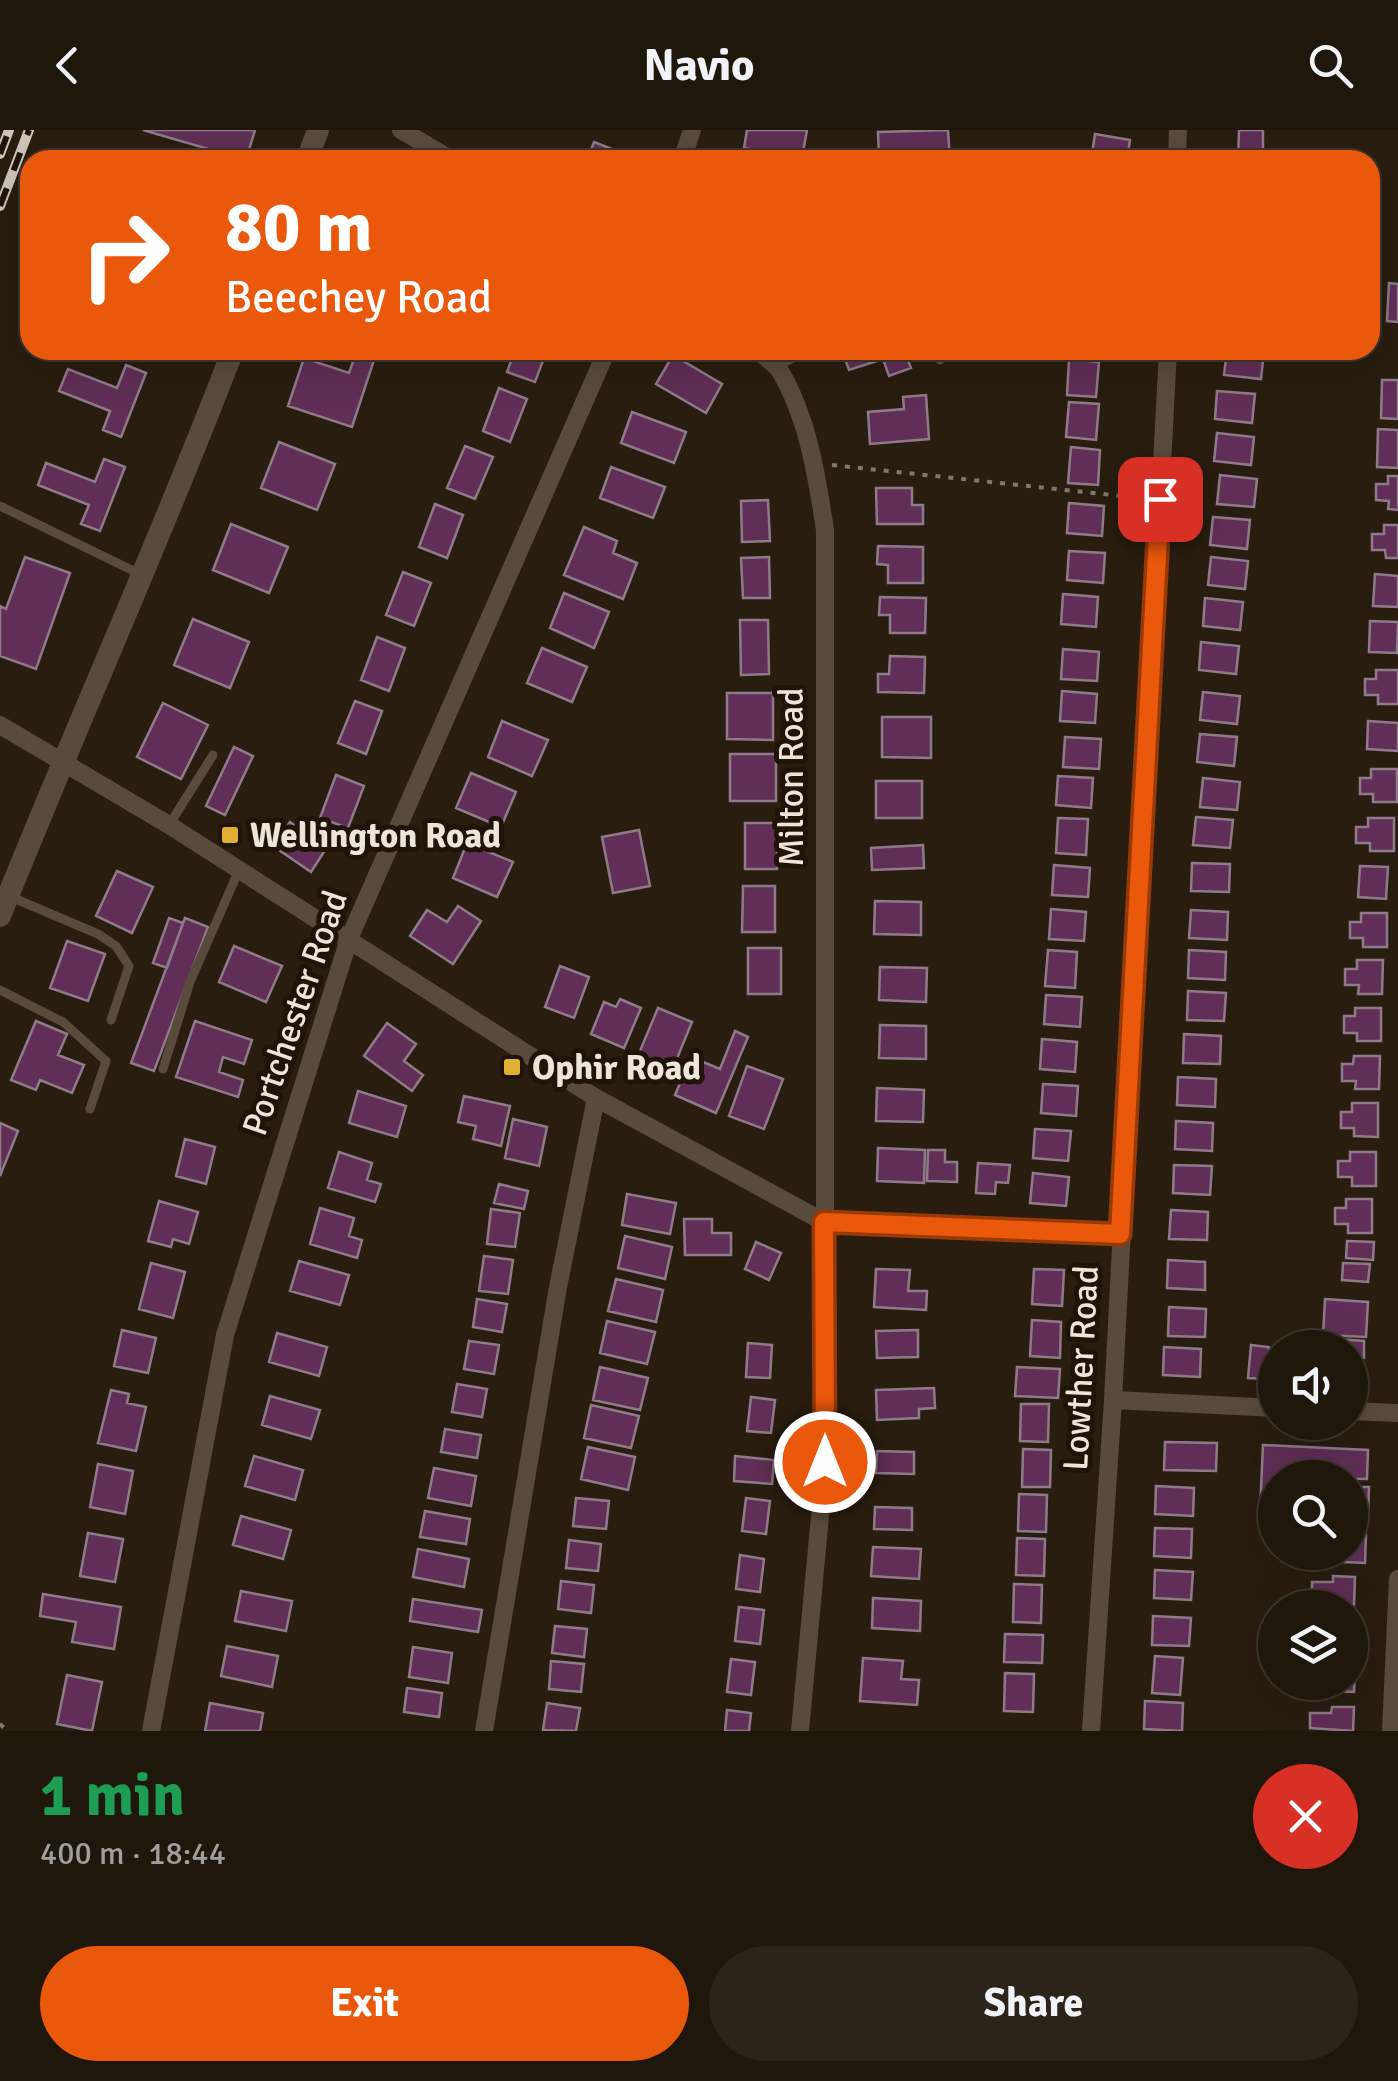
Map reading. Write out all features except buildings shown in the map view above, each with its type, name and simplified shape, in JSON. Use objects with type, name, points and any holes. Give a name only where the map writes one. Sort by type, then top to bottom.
[{"type":"street","points":[[401,130],[435,150]]},
{"type":"street","points":[[4,906],[61,762],[178,494],[230,360]]},
{"type":"street","name":"Portchester Road","points":[[151,1731],[225,1335],[349,940],[603,360]]},
{"type":"street","name":"Milton Road","points":[[770,360],[778,366],[798,412],[816,469],[824,530],[825,1462],[800,1731]]},
{"type":"street","name":"Lowther Road","points":[[1091,1731],[1113,1400],[1167,360]]},
{"type":"street","points":[[0,725],[169,825],[596,1098],[824,1222],[1120,1234]]},
{"type":"street","points":[[484,1731],[558,1287],[596,1098]]},
{"type":"street","points":[[1113,1400],[1258,1407]]},
{"type":"street","points":[[1368,1412],[1398,1413]]},
{"type":"street","points":[[1391,1731],[1398,1579]]},
{"type":"lane","points":[[778,366],[789,360]]},
{"type":"lane","points":[[0,506],[143,575]]},
{"type":"lane","points":[[169,825],[213,755]]},
{"type":"lane","points":[[163,1069],[190,982],[239,870]]},
{"type":"lane","points":[[4,906],[98,934],[116,946],[129,966],[110,1020]]},
{"type":"lane","points":[[0,990],[63,1022],[106,1061],[90,1109]]},
{"type":"path","points":[[816,469],[839,464],[1160,499]]},
{"type":"path","points":[[0,1724],[7,1731]]},
{"type":"railway","points":[[0,154],[9,130]]},
{"type":"railway","points":[[21,150],[29,130]]},
{"type":"railway","points":[[0,206],[20,154]]},
{"type":"place","name":"Wellington Road","points":[[230,835]]},
{"type":"place","name":"Ophir Road","points":[[512,1067]]},
{"type":"route","points":[[825,1462],[824,1222],[1120,1234],[1160,499]]}]
